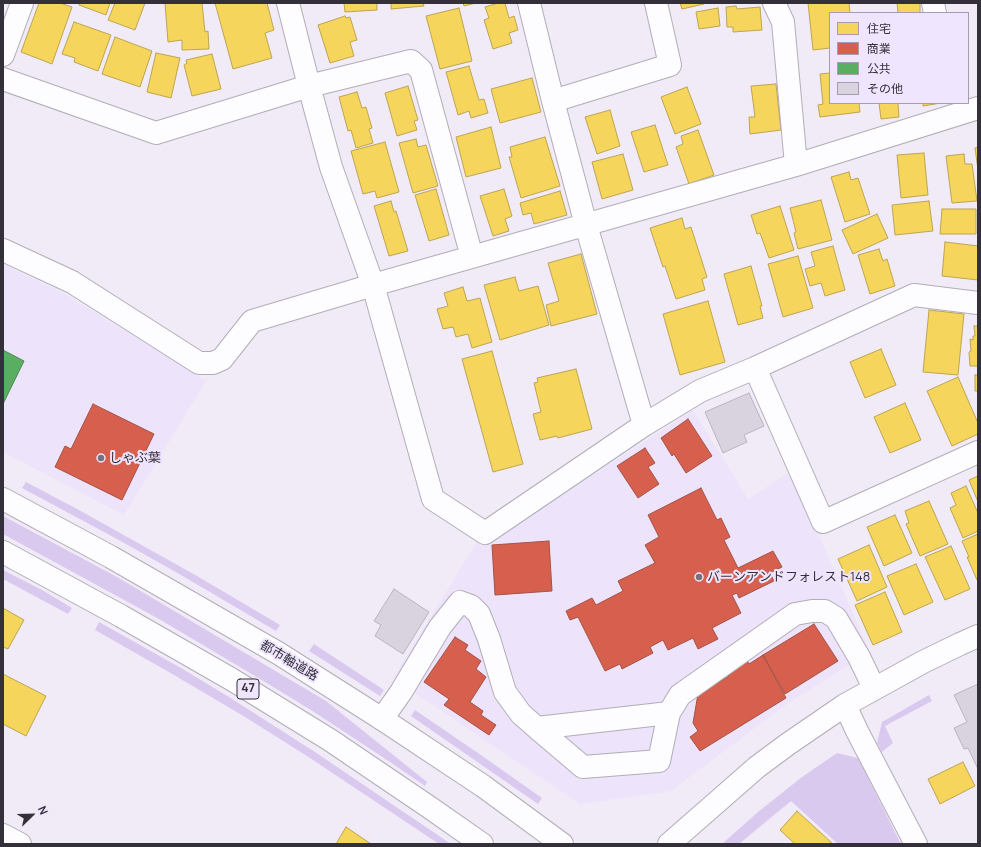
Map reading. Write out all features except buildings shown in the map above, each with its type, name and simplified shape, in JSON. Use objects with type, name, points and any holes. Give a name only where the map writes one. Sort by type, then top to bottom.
[{"type":"street","points":[[3,55],[22,3]]},
{"type":"street","points":[[288,3],[331,167],[373,286],[432,499],[485,534],[644,425],[700,391],[755,368],[914,295],[978,302]]},
{"type":"street","points":[[529,3],[586,225],[644,425]]},
{"type":"street","points":[[553,101],[670,65],[656,3]]},
{"type":"street","points":[[774,3],[783,22],[796,165]]},
{"type":"street","points":[[3,79],[156,133],[309,86],[411,61],[421,70],[472,257]]},
{"type":"street","points":[[3,250],[72,282],[199,362],[213,363],[222,359],[252,321],[796,165],[964,109]]},
{"type":"street","points":[[755,368],[823,522],[978,452]]},
{"type":"street","name":"都市軸道路","points":[[3,498],[112,557],[278,653],[484,786],[562,844]]},
{"type":"street","name":"47","points":[[3,552],[121,616],[231,679],[330,740],[482,844]]},
{"type":"street","points":[[382,719],[401,692],[440,627],[460,602],[470,606],[479,614],[489,639],[505,692],[521,714],[583,767],[659,761],[669,713],[680,695],[795,614],[812,610],[825,611],[836,618],[874,688]]},
{"type":"street","points":[[668,844],[757,767],[844,705],[874,688],[978,636]]},
{"type":"street","points":[[844,705],[916,844]]},
{"type":"street","points":[[537,728],[669,713]]},
{"type":"street","points":[[3,835],[20,844]]},
{"type":"shaded area","points":[[3,264],[67,295],[206,381],[124,515],[3,452]]},
{"type":"shaded area","points":[[693,410],[748,499],[788,473],[819,536],[871,654],[842,669],[784,706],[671,791],[580,804],[393,678],[477,542],[484,546]]},
{"type":"shaded area","points":[[26,482],[197,576],[280,625],[276,631],[181,575],[22,488]]},
{"type":"shaded area","points":[[3,516],[117,577],[326,701],[427,782],[425,786],[311,710],[260,679],[159,619],[3,534]]},
{"type":"shaded area","points":[[3,570],[42,590],[72,608],[68,614],[3,579]]},
{"type":"shaded area","points":[[99,622],[229,697],[315,752],[451,844],[439,844],[307,756],[245,717],[95,630]]},
{"type":"shaded area","points":[[314,644],[384,690],[380,696],[309,651]]},
{"type":"shaded area","points":[[929,695],[932,701],[885,726],[893,743],[882,752],[877,743],[882,722]]},
{"type":"shaded area","points":[[415,710],[542,798],[538,804],[411,716]]},
{"type":"shaded area","points":[[837,753],[858,758],[901,844],[838,844],[791,801],[739,844],[722,844],[758,812],[802,777]]},
{"type":"place","name":"しゃぶ葉","points":[[101,458]]},
{"type":"place","name":"バーンアンドフォレスト148","points":[[699,577]]}]
